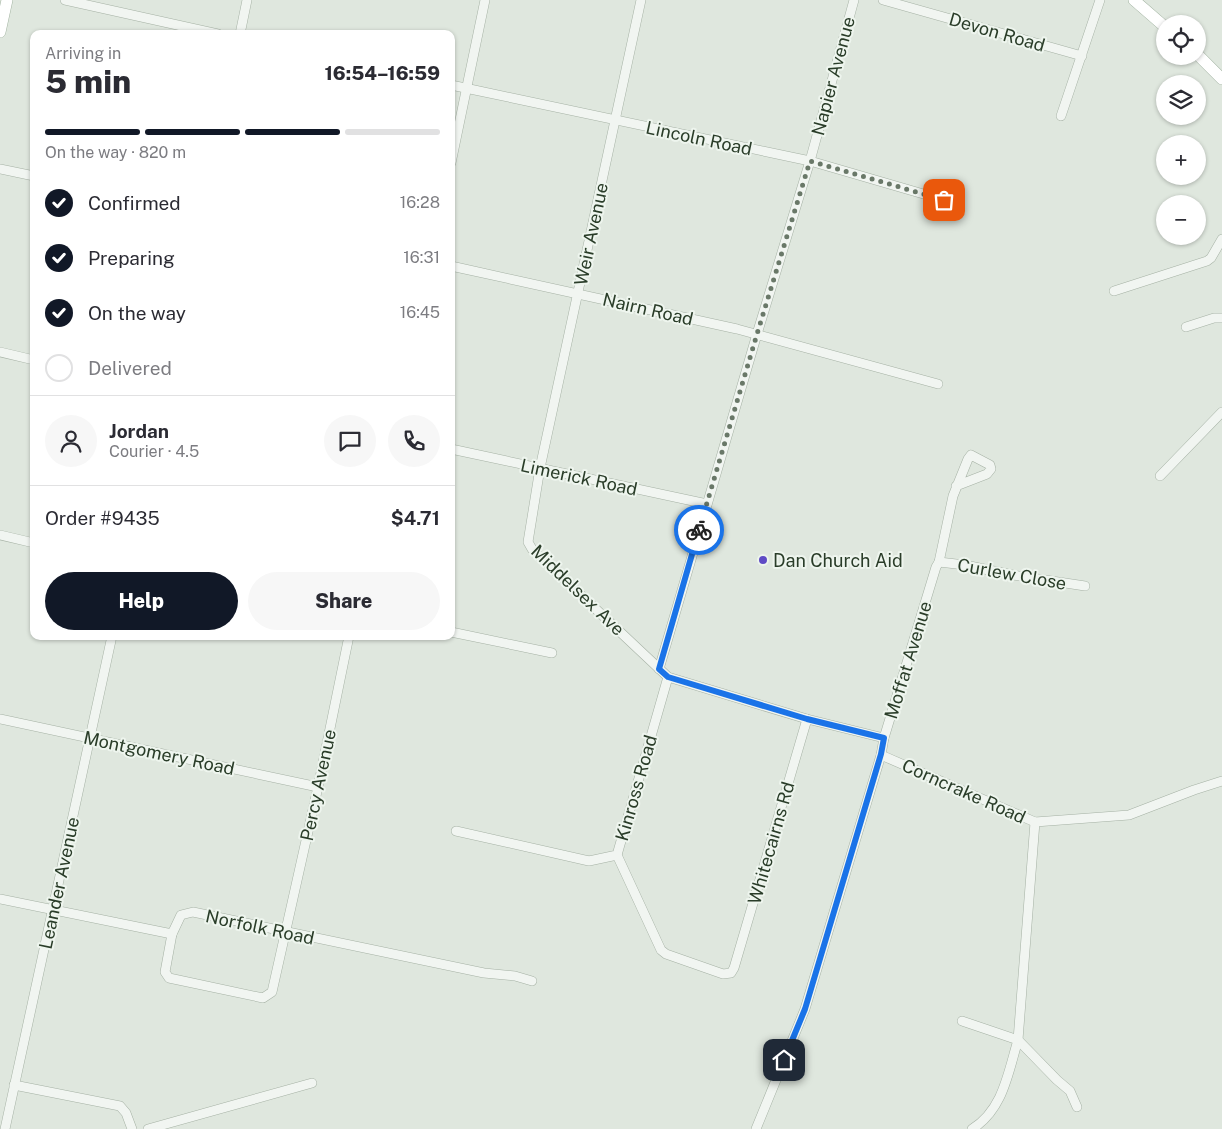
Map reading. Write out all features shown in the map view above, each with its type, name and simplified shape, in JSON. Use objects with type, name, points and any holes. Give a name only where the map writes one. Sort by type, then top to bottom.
[{"type":"main road","points":[[0,32],[7,0]]},
{"type":"main road","points":[[1134,0],[1156,19]]},
{"type":"main road","points":[[1206,63],[1222,79]]},
{"type":"street","points":[[65,0],[200,30]]},
{"type":"street","points":[[241,30],[247,0]]},
{"type":"street","points":[[455,144],[485,0]]},
{"type":"street","name":"Weir Avenue","points":[[540,468],[641,0]]},
{"type":"street","name":"Napier Avenue","points":[[659,669],[757,334],[810,161],[854,0]]},
{"type":"street","name":"Devon Road","points":[[884,0],[1082,56]]},
{"type":"street","points":[[1061,116],[1100,0]]},
{"type":"street","name":"Lincoln Road","points":[[455,86],[810,161],[944,200]]},
{"type":"street","points":[[0,169],[30,175]]},
{"type":"street","points":[[1114,291],[1207,261],[1211,258],[1222,240]]},
{"type":"street","name":"Nairn Road","points":[[455,267],[757,334],[938,384]]},
{"type":"street","points":[[1186,327],[1214,318],[1222,318]]},
{"type":"street","points":[[0,352],[30,359]]},
{"type":"street","points":[[1160,476],[1222,412]]},
{"type":"street","name":"Limerick Road","points":[[455,451],[707,504]]},
{"type":"street","name":"Middelsex Ave","points":[[540,468],[528,537],[530,546],[659,669]]},
{"type":"street","name":"Moffat Avenue","points":[[756,1129],[805,1009],[881,754],[884,738],[939,562],[956,486]]},
{"type":"street","points":[[0,535],[30,542]]},
{"type":"street","name":"Curlew Close","points":[[939,562],[1085,586]]},
{"type":"street","points":[[455,633],[552,653]]},
{"type":"street","name":"Leander Avenue","points":[[5,1129],[111,640]]},
{"type":"street","name":"Percy Avenue","points":[[172,934],[165,972],[169,978],[264,998],[272,992],[318,787],[348,640]]},
{"type":"street","points":[[659,669],[668,677],[807,719],[884,738]]},
{"type":"street","name":"Kinross Road","points":[[456,831],[589,861],[617,855],[668,677]]},
{"type":"street","name":"Montgomery Road","points":[[0,719],[318,787]]},
{"type":"street","name":"Whitecairns Rd","points":[[617,855],[661,950],[666,954],[723,974],[729,974],[734,968],[807,719]]},
{"type":"street","name":"Corncrake Road","points":[[881,754],[1035,822],[1129,815],[1222,781]]},
{"type":"street","points":[[972,1129],[992,1113],[999,1101],[1018,1040],[1035,822]]},
{"type":"street","points":[[0,899],[172,934]]},
{"type":"street","name":"Norfolk Road","points":[[172,934],[181,915],[193,912],[286,933],[484,973],[515,976],[532,981]]},
{"type":"street","points":[[962,1022],[1018,1040],[1070,1091],[1077,1106]]},
{"type":"street","points":[[148,1129],[312,1083]]},
{"type":"street","points":[[14,1085],[120,1106],[126,1113],[132,1129]]},
{"type":"way so far","points":[[699,530],[810,161],[944,200]]},
{"type":"place","name":"Dan Church Aid","points":[[763,560]]},
{"type":"route","points":[[699,530],[659,669],[668,677],[807,719],[884,738],[881,754],[805,1009],[784,1060]]}]
